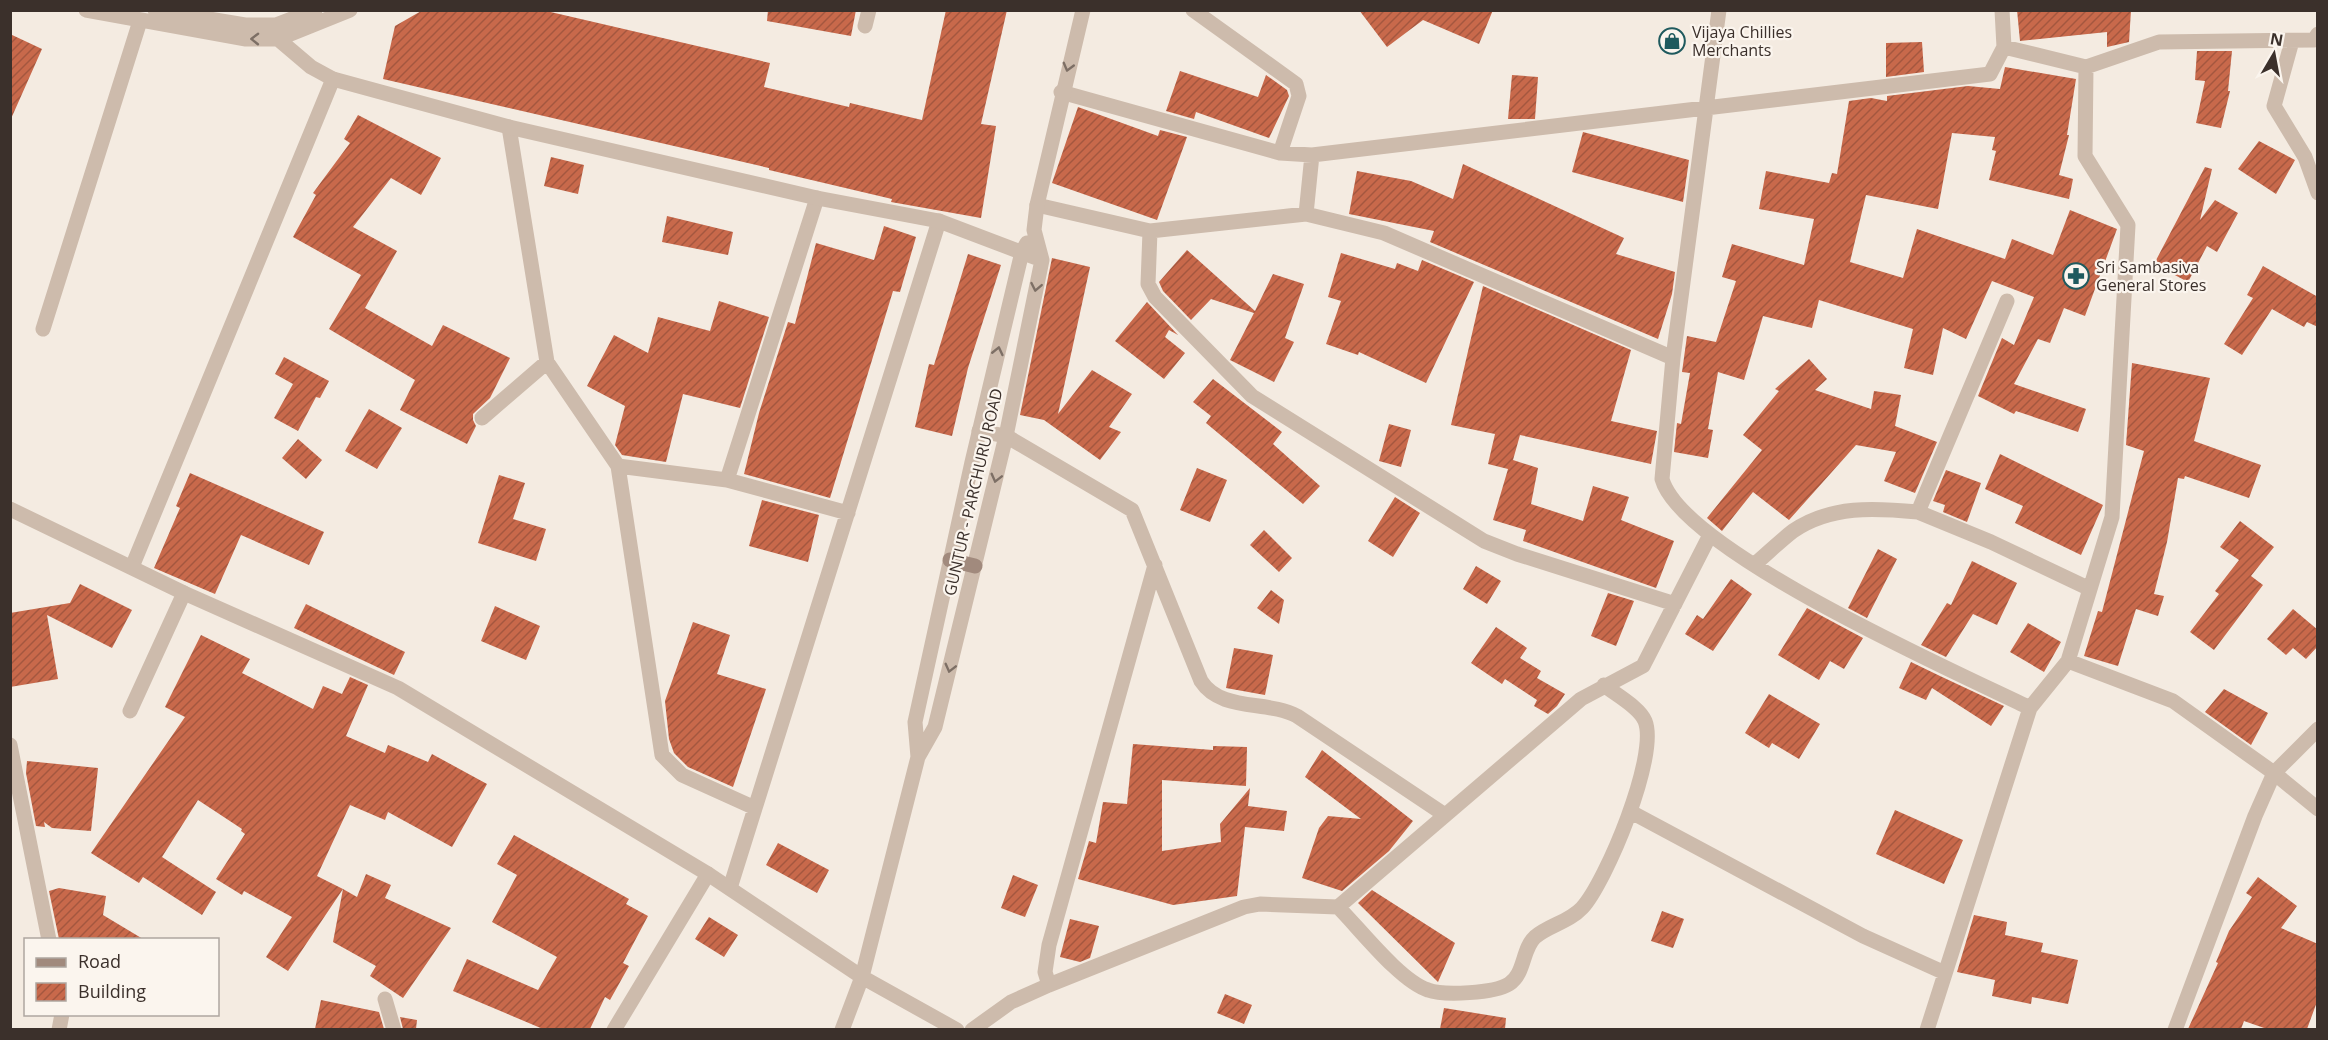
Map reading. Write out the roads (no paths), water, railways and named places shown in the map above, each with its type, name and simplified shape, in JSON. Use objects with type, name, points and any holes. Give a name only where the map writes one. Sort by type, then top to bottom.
[{"type":"main road","points":[[950,560],[975,566]]},
{"type":"street","points":[[86,10],[246,39],[278,39],[350,10]]},
{"type":"street","points":[[155,10],[245,25],[276,25],[315,10]]},
{"type":"street","points":[[865,26],[869,10]]},
{"type":"street","name":"GUNTUR - PARCHURU ROAD","points":[[842,1029],[862,977],[918,757],[935,727],[1006,436],[1041,260],[1034,230],[1037,205],[1061,92],[1083,10]]},
{"type":"street","points":[[1193,10],[1296,84],[1299,96],[1280,153]]},
{"type":"street","points":[[1719,10],[1672,358],[1662,479],[1666,493],[1675,505],[1710,535],[1841,616],[2030,708]]},
{"type":"street","points":[[1061,92],[1280,153],[1312,155],[1705,110],[1990,74],[2004,47],[2002,10]]},
{"type":"street","points":[[43,329],[140,21]]},
{"type":"street","points":[[2004,47],[2086,67],[2159,42],[2314,40],[2318,34]]},
{"type":"street","points":[[278,39],[311,68],[333,79],[509,127],[817,198],[939,221],[1041,260]]},
{"type":"street","points":[[2292,41],[2274,106],[2306,157],[2318,193]]},
{"type":"street","points":[[1927,1029],[2030,708],[2068,661],[2112,517],[2128,225],[2085,156],[2086,67]]},
{"type":"street","points":[[132,567],[333,79]]},
{"type":"street","points":[[509,127],[547,362],[618,466],[662,755],[682,775],[755,808]]},
{"type":"street","points":[[1306,214],[1312,155]]},
{"type":"street","points":[[727,480],[817,198]]},
{"type":"street","points":[[1037,205],[1150,231],[1306,214],[1384,233],[1672,358]]},
{"type":"street","points":[[730,888],[939,221]]},
{"type":"street","name":"GUNTUR - PARCHURU ROAD","points":[[918,757],[915,722],[950,560],[1022,252],[1034,230]]},
{"type":"street","points":[[1150,231],[1148,284],[1155,297],[1252,396],[1484,541],[1517,554],[1675,604]]},
{"type":"street","points":[[1918,512],[2007,301]]},
{"type":"street","points":[[482,418],[547,362]]},
{"type":"street","points":[[979,431],[1006,436],[1132,510],[1201,681],[1208,691],[1227,700],[1278,708],[1297,716],[1445,815]]},
{"type":"street","points":[[618,466],[727,480],[848,513]]},
{"type":"street","points":[[1755,564],[1794,531],[1817,518],[1844,510],[1873,508],[1918,512],[1991,542],[2090,589]]},
{"type":"street","points":[[10,509],[184,593],[398,688],[708,874],[862,977],[957,1029]]},
{"type":"street","points":[[1338,907],[1581,699],[1643,666],[1710,535]]},
{"type":"street","points":[[1049,985],[1044,972],[1048,945],[1155,566]]},
{"type":"street","points":[[130,711],[184,593]]},
{"type":"street","points":[[2068,661],[2173,701],[2274,773],[2318,809]]},
{"type":"street","points":[[972,1029],[1011,1002],[1049,985],[1244,907],[1260,904],[1338,907],[1415,984],[1443,993],[1497,989],[1510,983],[1518,974],[1535,937],[1571,917],[1582,907],[1631,812],[1645,752],[1645,721],[1638,712],[1604,685]]},
{"type":"street","points":[[2175,1029],[2255,816],[2274,773],[2318,729]]},
{"type":"street","points":[[10,745],[49,938]]},
{"type":"street","points":[[1631,812],[1863,936],[1945,973]]},
{"type":"street","points":[[614,1029],[708,874]]},
{"type":"street","points":[[385,999],[394,1029]]},
{"type":"place","name":"Vijaya Chillies Merchants","points":[[1672,41]]},
{"type":"place","name":"Sri Sambasiva General Stores","points":[[2076,276]]}]
